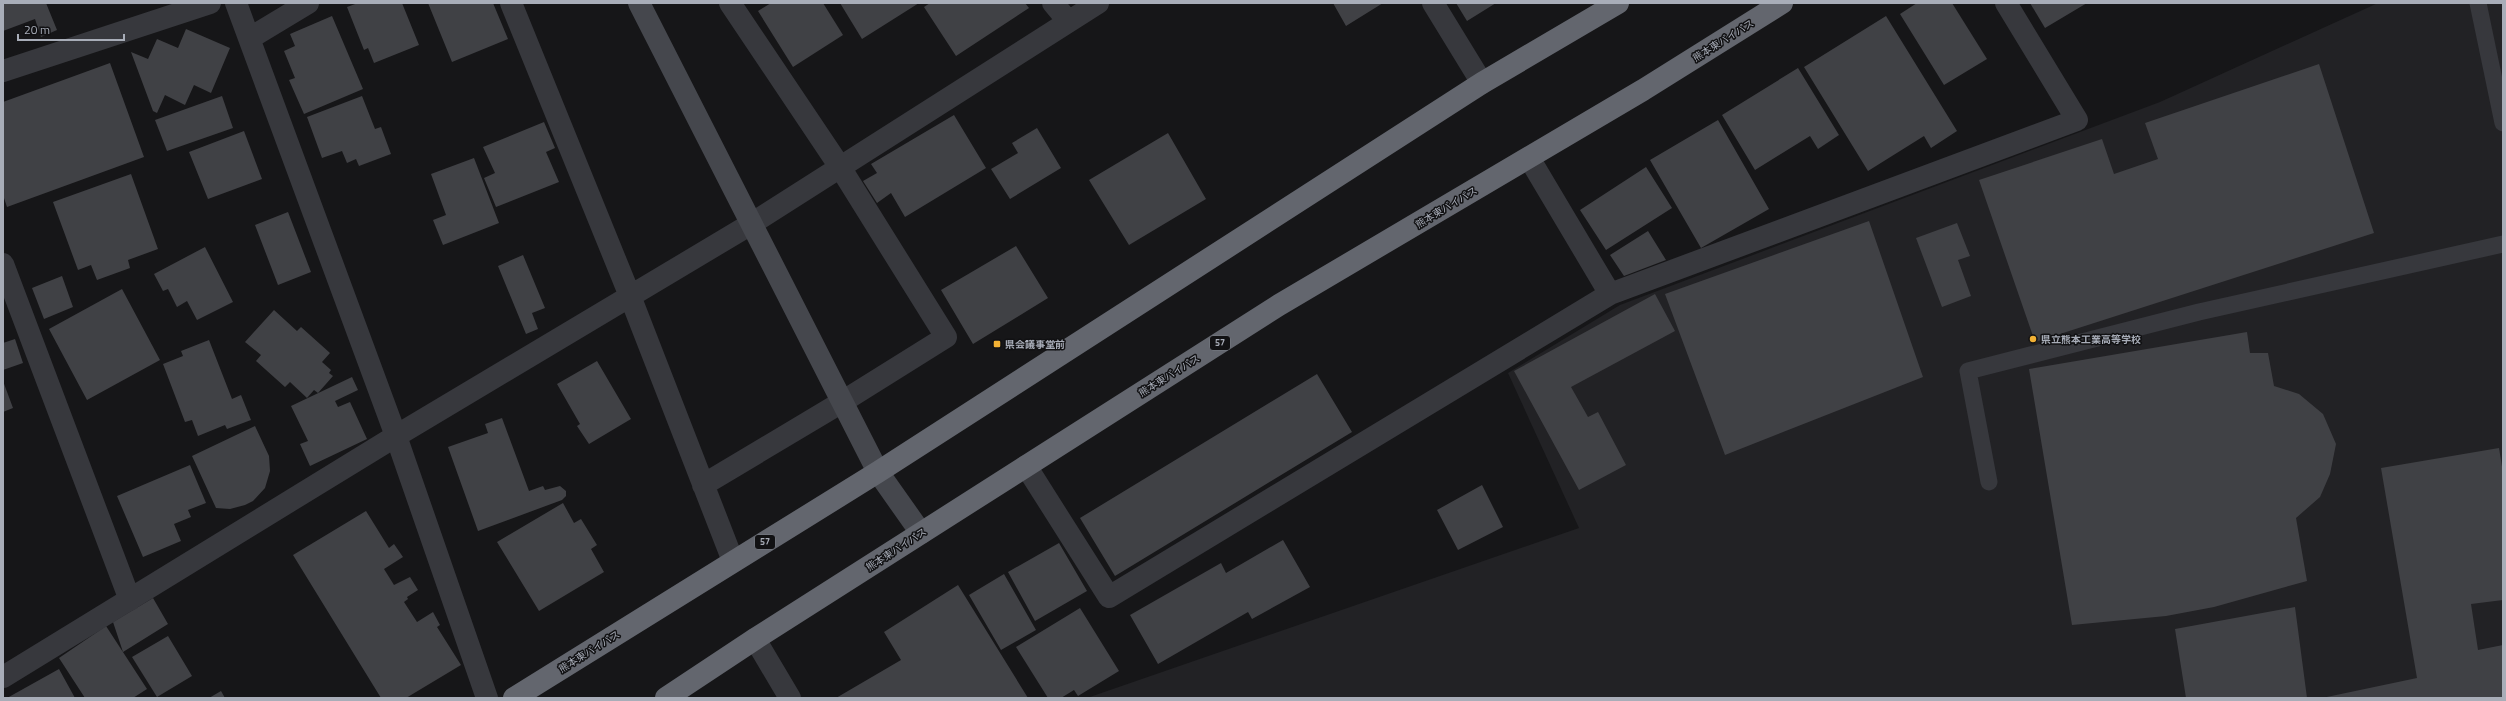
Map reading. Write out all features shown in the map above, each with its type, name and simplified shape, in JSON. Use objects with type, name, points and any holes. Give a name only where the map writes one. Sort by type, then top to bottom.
[{"type":"highway","name":"熊本東バイパス","points":[[514,698],[878,472],[1482,82],[1618,3]]},
{"type":"highway","name":"熊本東バイパス","points":[[666,698],[755,639],[1279,305],[1529,158],[1782,3]]},
{"type":"street","points":[[3,71],[210,3]]},
{"type":"street","points":[[236,3],[396,436],[487,698]]},
{"type":"street","points":[[250,38],[308,3]]},
{"type":"street","points":[[511,3],[630,296],[733,561]]},
{"type":"street","points":[[639,3],[878,472],[921,533]]},
{"type":"street","points":[[703,485],[842,402],[946,337],[840,167],[730,3]]},
{"type":"street","points":[[1053,3],[1068,21]]},
{"type":"street","points":[[3,677],[396,436],[751,224],[1098,3]]},
{"type":"street","points":[[1433,3],[1482,82]]},
{"type":"street","points":[[1026,466],[1109,597],[1610,294],[2077,120],[2006,3]]},
{"type":"street","points":[[1529,158],[1610,294]]},
{"type":"street","points":[[3,264],[130,600]]},
{"type":"street","points":[[755,639],[790,698]]},
{"type":"lane","points":[[2478,3],[2503,123]]},
{"type":"lane","points":[[1989,482],[1968,371],[2199,312],[2503,244]]},
{"type":"shaded area","name":"県立熊本工業高等学校","points":[[2378,3],[2503,3],[2503,698],[1087,698],[1579,528],[1508,373],[1620,305],[2160,102]]},
{"type":"building","points":[[3,3],[46,3],[57,30],[41,37],[35,19],[3,31]]},
{"type":"building","points":[[358,3],[402,3],[419,45],[374,63],[368,48],[364,50],[347,7]]},
{"type":"building","points":[[428,3],[493,3],[508,39],[452,62]]},
{"type":"building","points":[[771,3],[823,3],[843,35],[793,67],[758,11]]},
{"type":"building","points":[[840,3],[919,3],[862,39]]},
{"type":"building","points":[[930,3],[1025,3],[1029,8],[956,56],[924,7]]},
{"type":"building","points":[[1333,3],[1383,3],[1346,26]]},
{"type":"building","points":[[1456,3],[1496,3],[1467,21]]},
{"type":"building","points":[[1917,3],[1952,3],[1987,59],[1944,85],[1900,14]]},
{"type":"building","points":[[2030,3],[2087,3],[2045,28]]},
{"type":"building","points":[[332,16],[363,89],[304,114],[289,80],[295,78],[284,51],[295,46],[290,34]]},
{"type":"building","points":[[1886,16],[1957,131],[1931,148],[1924,136],[1868,171],[1804,67]]},
{"type":"building","points":[[186,29],[230,48],[211,93],[194,85],[185,105],[165,95],[157,113],[153,111],[131,52],[148,59],[157,39],[178,48]]},
{"type":"building","points":[[110,63],[144,157],[7,207],[3,195],[3,102]]},
{"type":"building","points":[[2319,64],[2374,233],[2035,342],[1979,180],[2102,139],[2114,174],[2158,159],[2145,123]]},
{"type":"building","points":[[1798,68],[1839,135],[1818,149],[1810,136],[1755,170],[1722,115]]},
{"type":"building","points":[[222,96],[233,128],[167,151],[155,120]]},
{"type":"building","points":[[362,96],[375,129],[381,127],[391,154],[359,166],[356,159],[347,163],[342,151],[322,158],[307,117]]},
{"type":"building","points":[[954,115],[986,168],[905,217],[891,193],[877,203],[863,181],[877,173],[871,164]]},
{"type":"building","points":[[1718,120],[1769,209],[1701,248],[1650,160]]},
{"type":"building","points":[[544,122],[555,148],[546,152],[559,182],[496,207],[484,178],[495,173],[483,147]]},
{"type":"building","points":[[1037,128],[1061,168],[1010,199],[991,169],[1018,153],[1012,143]]},
{"type":"building","points":[[244,131],[262,179],[208,199],[189,152]]},
{"type":"building","points":[[1168,133],[1206,199],[1129,245],[1089,180]]},
{"type":"building","points":[[474,158],[499,223],[443,245],[433,220],[446,215],[431,174]]},
{"type":"building","points":[[1646,167],[1672,208],[1606,250],[1580,210]]},
{"type":"building","points":[[131,174],[158,249],[128,260],[130,268],[97,280],[91,265],[78,270],[53,202]]},
{"type":"building","points":[[288,212],[311,272],[278,285],[255,225]]},
{"type":"building","points":[[1869,221],[1923,377],[1725,455],[1665,294]]},
{"type":"building","points":[[1957,223],[1970,256],[1958,260],[1971,296],[1942,307],[1916,238]]},
{"type":"building","points":[[1648,231],[1666,260],[1624,276],[1610,255]]},
{"type":"building","points":[[1016,246],[1048,298],[973,344],[941,290]]},
{"type":"building","points":[[205,247],[233,302],[197,320],[187,301],[177,307],[168,289],[163,291],[154,274]]},
{"type":"building","points":[[523,255],[545,308],[532,313],[538,329],[526,334],[498,266]]},
{"type":"building","points":[[62,276],[73,307],[44,319],[32,288]]},
{"type":"building","points":[[122,289],[160,360],[87,400],[49,329]]},
{"type":"building","points":[[1655,294],[1675,331],[1571,387],[1588,417],[1598,412],[1626,465],[1579,490],[1514,371]]},
{"type":"building","points":[[274,310],[297,331],[301,327],[330,353],[322,362],[331,370],[329,373],[333,376],[318,393],[314,390],[307,398],[290,382],[285,387],[256,361],[261,355],[245,342]]},
{"type":"building","points":[[2247,332],[2250,353],[2268,353],[2274,386],[2299,394],[2323,414],[2336,444],[2330,474],[2320,497],[2296,518],[2307,581],[2214,607],[2166,616],[2072,625],[2029,369]]},
{"type":"building","points":[[15,339],[23,363],[3,370],[3,343]]},
{"type":"building","points":[[209,340],[232,399],[241,395],[251,420],[227,429],[225,425],[198,436],[192,420],[185,422],[163,364],[183,356],[181,351]]},
{"type":"building","points":[[597,361],[631,419],[589,444],[577,426],[580,424],[557,384]]},
{"type":"building","points":[[1317,374],[1352,432],[1115,576],[1080,518]]},
{"type":"building","points":[[352,377],[358,390],[335,401],[338,407],[350,402],[367,439],[310,466],[300,444],[308,441],[291,406]]},
{"type":"building","points":[[3,381],[13,408],[3,412]]},
{"type":"building","points":[[502,418],[529,491],[543,486],[545,490],[560,486],[566,491],[566,496],[562,500],[478,531],[448,447],[488,433],[485,424]]},
{"type":"building","points":[[255,426],[269,456],[270,471],[265,488],[253,501],[245,505],[230,509],[216,508],[192,456]]},
{"type":"building","points":[[2499,448],[2503,473],[2503,600],[2471,604],[2478,650],[2503,645],[2503,698],[2322,698],[2417,678],[2381,468]]},
{"type":"building","points":[[190,465],[206,503],[188,510],[191,517],[174,524],[181,541],[143,557],[117,496]]},
{"type":"building","points":[[1482,485],[1503,527],[1458,550],[1437,510]]},
{"type":"building","points":[[563,503],[574,523],[581,519],[597,545],[591,549],[604,572],[539,611],[497,542]]},
{"type":"building","points":[[366,511],[389,548],[394,544],[403,557],[384,569],[394,585],[410,577],[418,590],[407,597],[408,599],[404,602],[417,622],[433,612],[440,625],[437,627],[461,665],[406,698],[381,698],[293,555]]},
{"type":"building","points":[[1283,540],[1310,587],[1252,619],[1248,612],[1158,664],[1130,615],[1221,563],[1226,573]]},
{"type":"building","points":[[1059,543],[1087,591],[1035,621],[1008,572]]},
{"type":"building","points":[[1004,574],[1036,630],[1001,650],[969,595]]},
{"type":"building","points":[[958,585],[1028,698],[836,698],[901,660],[884,632]]},
{"type":"building","points":[[153,598],[168,624],[123,652],[113,622]]},
{"type":"building","points":[[2295,607],[2307,698],[2186,698],[2175,629]]},
{"type":"building","points":[[1080,608],[1119,671],[1078,696],[1074,690],[1061,698],[1048,698],[1016,647]]},
{"type":"building","points":[[106,626],[147,689],[133,698],[85,698],[59,658]]},
{"type":"building","points":[[168,636],[192,676],[157,697],[132,657]]},
{"type":"building","points":[[59,669],[75,698],[7,698]]},
{"type":"building","points":[[221,691],[225,698],[209,698]]},
{"type":"place","name":"県立熊本工業高等学校","points":[[2033,339]]},
{"type":"place","name":"県会議事堂前","points":[[997,344]]}]
